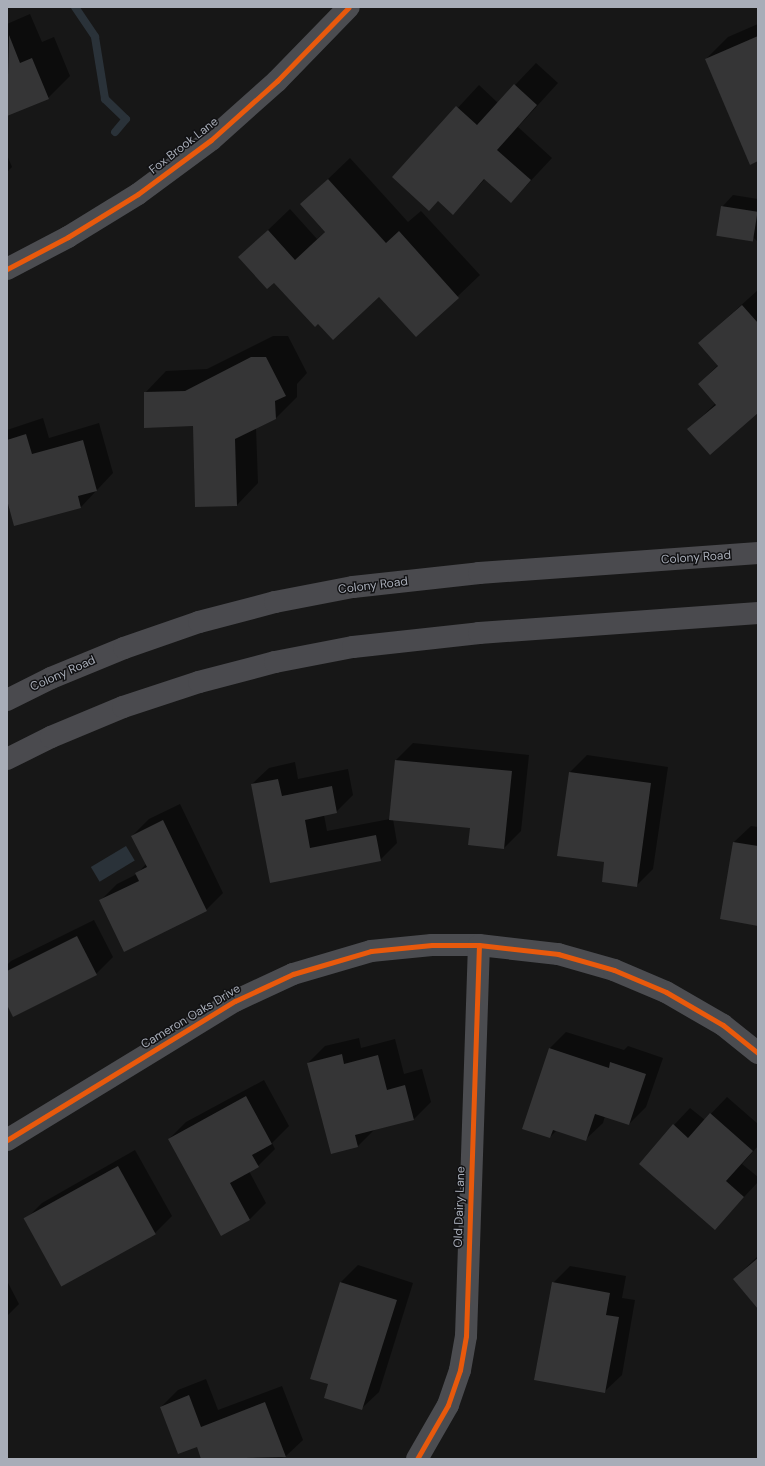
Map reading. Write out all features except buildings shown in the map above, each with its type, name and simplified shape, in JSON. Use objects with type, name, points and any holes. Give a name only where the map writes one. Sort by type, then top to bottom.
[{"type":"main road","name":"Colony Road","points":[[7,700],[51,678],[124,648],[199,622],[275,602],[353,587],[479,573],[758,553]]},
{"type":"main road","points":[[7,759],[51,737],[124,707],[198,682],[275,662],[353,647],[479,633],[758,613]]},
{"type":"street","name":"Fox Brook Lane","points":[[7,269],[68,237],[138,194],[211,140],[277,81],[349,7]]},
{"type":"street","name":"Cameron Oaks Drive","points":[[7,1140],[235,1001],[288,976],[371,951],[432,945],[479,945],[558,954],[614,970],[666,992],[698,1010],[757,1050]]},
{"type":"street","name":"Old Dairy Lane","points":[[417,1459],[448,1405],[460,1370],[466,1336],[479,945]]},
{"type":"shaded area","points":[[126,846],[135,861],[100,882],[91,867]]},
{"type":"waterway","points":[[75,7],[95,37],[105,99],[126,119],[115,132]]},
{"type":"cycle path","points":[[7,269],[68,237],[138,194],[211,140],[277,81],[349,7]]},
{"type":"cycle path","points":[[7,1140],[235,1001],[293,974],[371,951],[432,945],[479,945],[558,954],[614,970],[666,992],[723,1025],[758,1053]]},
{"type":"cycle path","points":[[417,1459],[448,1405],[460,1370],[466,1336],[479,945]]}]
